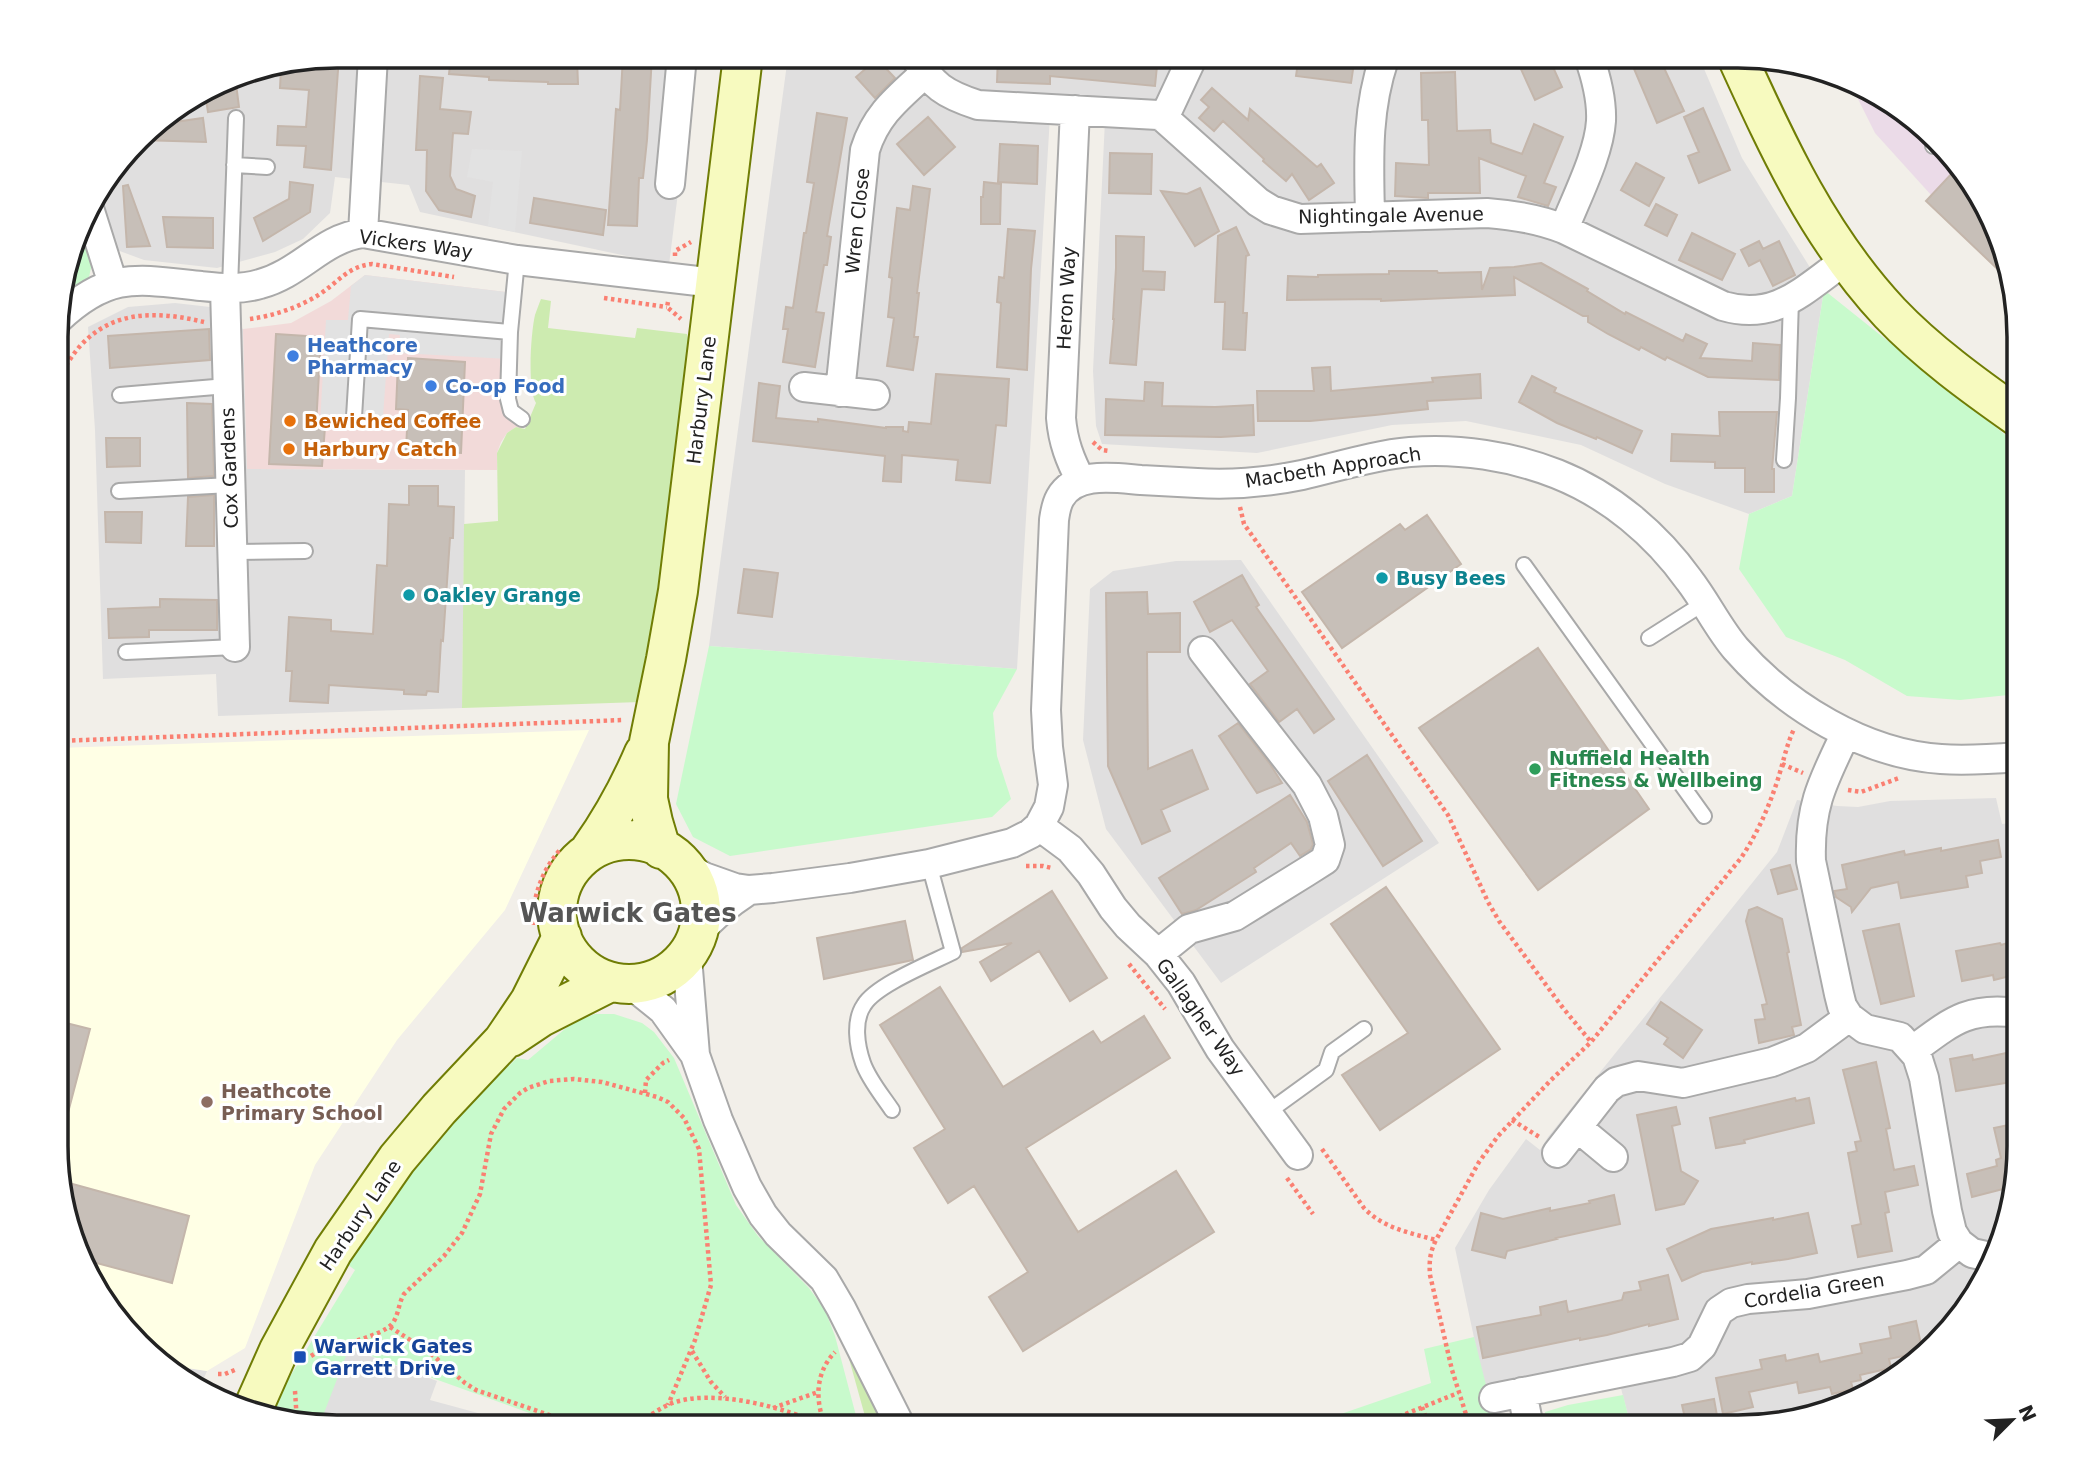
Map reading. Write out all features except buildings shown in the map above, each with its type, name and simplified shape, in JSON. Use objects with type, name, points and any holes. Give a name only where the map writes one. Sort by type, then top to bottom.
[{"type":"street","points":[[363,233],[372,68]]},
{"type":"street","points":[[670,184],[681,68]]},
{"type":"street","name":"Harbury Lane","points":[[577,848],[608,825],[631,784],[642,730],[666,659],[678,591],[742,68]]},
{"type":"street","name":"Wren Close","points":[[839,391],[865,149],[880,117],[918,68]]},
{"type":"street","points":[[922,68],[938,88],[978,105],[1152,114],[1164,118],[1188,68]]},
{"type":"street","points":[[1370,217],[1369,133],[1382,68]]},
{"type":"street","points":[[1564,229],[1593,155],[1601,121],[1598,85],[1593,68]]},
{"type":"street","points":[[1742,68],[1801,191],[1846,260],[1872,293],[1910,333],[2007,409]]},
{"type":"street","name":"Heron Way","points":[[1075,110],[1061,418],[1065,446],[1081,481]]},
{"type":"street","name":"Nightingale Avenue","points":[[1164,118],[1258,202],[1271,210],[1300,219],[1487,213],[1516,215],[1564,229],[1736,310],[1773,308],[1791,299],[1846,260]]},
{"type":"street","points":[[94,223],[113,284]]},
{"type":"street","name":"Vickers Way","points":[[70,309],[103,286],[125,281],[243,288],[275,279],[346,235],[363,233],[517,260],[715,283]]},
{"type":"street","name":"Cox Gardens","points":[[227,288],[227,386],[235,647]]},
{"type":"street","points":[[804,387],[875,395]]},
{"type":"street","name":"Macbeth Approach","points":[[1081,481],[1100,478],[1238,483],[1298,476],[1408,452],[1464,452],[1508,459],[1557,474],[1599,495],[1653,538],[1673,559],[1736,648],[1769,682],[1816,717],[1872,744],[1902,753],[1939,759],[2007,758]]},
{"type":"street","points":[[895,1415],[824,1279],[778,1234],[763,1215],[747,1187],[718,1120],[663,1010],[621,984],[585,969],[568,950],[547,937],[557,912],[563,881],[577,848],[628,840],[674,858],[713,881],[749,890],[850,878],[929,864],[1012,843],[1030,834],[1039,826],[1049,807],[1054,785],[1046,710],[1054,520],[1060,498],[1069,488],[1081,481]]},
{"type":"street","points":[[1158,954],[1189,929],[1235,916],[1325,860],[1330,845],[1323,816],[1307,785],[1203,651]]},
{"type":"street","name":"Harbury Lane","points":[[642,730],[648,799],[653,822],[674,858]]},
{"type":"street","points":[[1846,733],[1815,803],[1810,842],[1811,861],[1842,1006],[1849,1017],[1865,1028],[1900,1037],[1913,1050],[1924,1078],[1952,1232],[1959,1243],[1972,1253],[1983,1255]]},
{"type":"street","name":"Gallagher Way","points":[[1039,826],[1070,849],[1128,926],[1158,954],[1181,983],[1220,1049],[1300,1157]]},
{"type":"street","points":[[674,858],[692,879],[700,915],[691,947],[684,1056]]},
{"type":"street","points":[[621,984],[649,983],[681,964],[707,923],[749,890]]},
{"type":"street","name":"Harbury Lane","points":[[256,1402],[324,1266],[365,1202],[439,1109],[503,1041],[536,989],[547,937]]},
{"type":"street","name":"Harbury Lane","points":[[503,1041],[541,1017],[621,984]]},
{"type":"street","points":[[1913,1050],[1950,1023],[1965,1016],[1980,1012],[2007,1011]]},
{"type":"street","points":[[1558,1151],[1607,1089],[1616,1082],[1638,1076],[1683,1083],[1772,1062],[1807,1048],[1849,1017]]},
{"type":"street","points":[[1578,1128],[1613,1157]]},
{"type":"street","name":"Cordelia Green","points":[[1494,1398],[1690,1357],[1702,1346],[1719,1311],[1731,1303],[1808,1294],[1926,1270],[1959,1243]]},
{"type":"street","points":[[1522,1392],[1527,1415]]},
{"type":"lane","points":[[227,288],[236,118]]},
{"type":"lane","points":[[234,165],[267,167]]},
{"type":"lane","points":[[517,260],[510,332],[508,406],[522,419]]},
{"type":"lane","points":[[1784,460],[1791,299]]},
{"type":"lane","points":[[354,417],[360,319],[510,332]]},
{"type":"lane","points":[[120,395],[227,386]]},
{"type":"lane","points":[[119,491],[230,485]]},
{"type":"lane","points":[[232,552],[305,551]]},
{"type":"lane","points":[[1524,565],[1704,816]]},
{"type":"lane","points":[[1649,638],[1704,603]]},
{"type":"lane","points":[[126,652],[235,647]]},
{"type":"lane","points":[[892,1110],[863,1064],[857,1022],[863,1005],[876,992],[953,952],[929,864]]},
{"type":"lane","points":[[1268,1112],[1326,1070],[1332,1052],[1364,1029]]},
{"type":"path","points":[[668,298],[667,307],[683,320],[685,327]]},
{"type":"path","points":[[1107,451],[1119,452]]},
{"type":"path","points":[[1240,502],[1244,524],[1448,815],[1499,921],[1591,1042]]},
{"type":"path","points":[[1466,1415],[1430,1275],[1430,1251],[1479,1162],[1512,1120],[1591,1042],[1748,849],[1766,812],[1797,723]]},
{"type":"path","points":[[68,741],[642,730]]},
{"type":"path","points":[[2002,732],[2007,731]]},
{"type":"path","points":[[1782,764],[1807,775]]},
{"type":"path","points":[[547,937],[533,905],[536,894],[549,864],[577,848]]},
{"type":"path","points":[[1016,869],[1033,865],[1054,868]]},
{"type":"path","points":[[1121,954],[1172,1018]]},
{"type":"path","points":[[645,1093],[646,1080],[663,1063],[684,1056]]},
{"type":"path","points":[[310,1357],[319,1351],[385,1331],[390,1327],[404,1294],[444,1256],[462,1233],[480,1194],[491,1134],[511,1101],[528,1088],[560,1079],[602,1082],[668,1102],[690,1126],[699,1149],[711,1285],[691,1350],[668,1405]]},
{"type":"path","points":[[1512,1120],[1558,1151]]},
{"type":"path","points":[[1300,1157],[1373,1217],[1391,1226],[1436,1240]]},
{"type":"path","points":[[1300,1157],[1313,1214]]},
{"type":"path","points":[[390,1327],[429,1352],[476,1390],[549,1415]]},
{"type":"path","points":[[691,1350],[719,1392],[727,1399]]},
{"type":"path","points":[[822,1415],[818,1392],[827,1364],[832,1354],[838,1350]]},
{"type":"path","points":[[218,1374],[225,1374],[244,1363]]},
{"type":"path","points":[[295,1387],[296,1411]]},
{"type":"path","points":[[772,1408],[818,1392]]},
{"type":"path","points":[[1402,1415],[1458,1393]]},
{"type":"path","points":[[652,1415],[668,1405],[698,1398],[727,1399],[793,1415]]},
{"type":"path","points":[[1422,1407],[1425,1415]]},
{"type":"shaded area","points":[[338,68],[694,68],[669,265],[420,212],[409,185],[335,177],[330,213],[303,239],[275,252],[217,268],[144,260],[117,250],[94,223],[104,203],[135,160],[160,135],[203,104],[268,77]]},
{"type":"shaded area","points":[[786,68],[1704,68],[1742,158],[1824,290],[1792,496],[1749,514],[1665,484],[1581,445],[1466,421],[1392,425],[1257,453],[1102,444],[1096,426],[1093,371],[1106,99],[1051,99],[1017,669],[709,646]]},
{"type":"shaded area","points":[[1856,96],[1901,124],[1940,160],[1971,203],[1998,269],[1875,133]]},
{"type":"shaded area","points":[[472,149],[522,151],[515,232],[488,226],[493,182],[467,177]]},
{"type":"shaded area","points":[[365,275],[514,293],[508,399],[522,419],[521,429],[516,427],[507,433],[501,442],[497,453],[497,470],[247,469],[243,329],[291,323],[331,301]]},
{"type":"shaded area","points":[[365,275],[514,293],[509,359],[399,353],[400,335],[389,334],[382,430],[328,429],[328,423],[320,423],[326,320],[348,320],[351,286]]},
{"type":"shaded area","points":[[175,303],[210,307],[243,329],[247,469],[465,470],[462,708],[218,716],[216,674],[103,679],[95,430],[88,327],[128,307]]},
{"type":"shaded area","points":[[1241,560],[1439,843],[1221,983],[1106,829],[1083,740],[1090,589],[1113,571],[1176,561]]},
{"type":"shaded area","name":"Heathcote Primary School","points":[[589,730],[505,910],[397,1040],[315,1165],[245,1348],[207,1371],[186,1368],[174,1359],[147,1336],[124,1309],[96,1265],[73,1198],[68,1145],[68,748]]},
{"type":"shaded area","points":[[1996,798],[2002,824],[2007,823],[2006,1163],[1998,1215],[1979,1265],[1961,1295],[1928,1336],[1887,1369],[1841,1394],[1790,1410],[1737,1415],[1628,1415],[1615,1365],[1487,1399],[1455,1248],[1489,1190],[1526,1139],[1540,1150],[1777,852],[1797,800],[1858,807],[1890,801]]},
{"type":"shaded area","points":[[348,1348],[437,1381],[430,1400],[485,1415],[338,1415],[317,1414]]},
{"type":"shaded area","points":[[186,1368],[207,1371],[203,1379]]},
{"type":"green space","points":[[87,240],[93,259],[89,277],[73,288]]},
{"type":"green space","points":[[1824,290],[2007,436],[2007,695],[1960,700],[1907,696],[1845,660],[1786,637],[1739,569],[1749,514],[1792,496]]},
{"type":"green space","points":[[541,299],[551,301],[548,328],[635,338],[637,328],[687,334],[689,342],[653,638],[640,702],[462,708],[464,524],[498,521],[497,453],[507,433],[516,427],[525,429],[536,403],[531,385],[531,346],[535,315]]},
{"type":"green space","points":[[709,646],[1017,669],[993,713],[997,756],[1011,799],[992,817],[730,856],[693,837],[676,804]]},
{"type":"green space","points":[[595,1014],[614,1014],[642,1023],[654,1032],[674,1058],[736,1205],[758,1236],[809,1288],[825,1310],[835,1336],[856,1415],[535,1415],[349,1348],[324,1414],[272,1407],[355,1270],[344,1262],[402,1180],[446,1129],[517,1058],[528,1060],[572,1023]]},
{"type":"green space","points":[[1474,1337],[1494,1415],[1338,1415],[1431,1383],[1424,1349]]},
{"type":"green space","points":[[846,1348],[883,1415],[865,1415]]},
{"type":"green space","points":[[1623,1395],[1628,1415],[1545,1415],[1545,1412]]},
{"type":"place","name":"Heathcore Pharmacy","points":[[293,356]]},
{"type":"place","name":"Co-op Food","points":[[431,386]]},
{"type":"place","name":"Bewiched Coffee","points":[[290,421]]},
{"type":"place","name":"Harbury Catch","points":[[289,449]]},
{"type":"place","name":"Busy Bees","points":[[1382,578]]},
{"type":"place","name":"Oakley Grange","points":[[409,595]]},
{"type":"place","name":"Nuffield Health Fitness & Wellbeing","points":[[1535,769]]},
{"type":"place","name":"Heathcote Primary School","points":[[207,1102]]},
{"type":"place","name":"Warwick Gates Garrett Drive","points":[[300,1357]]},
{"type":"district","name":"Warwick Gates","points":[[628,913]]}]
